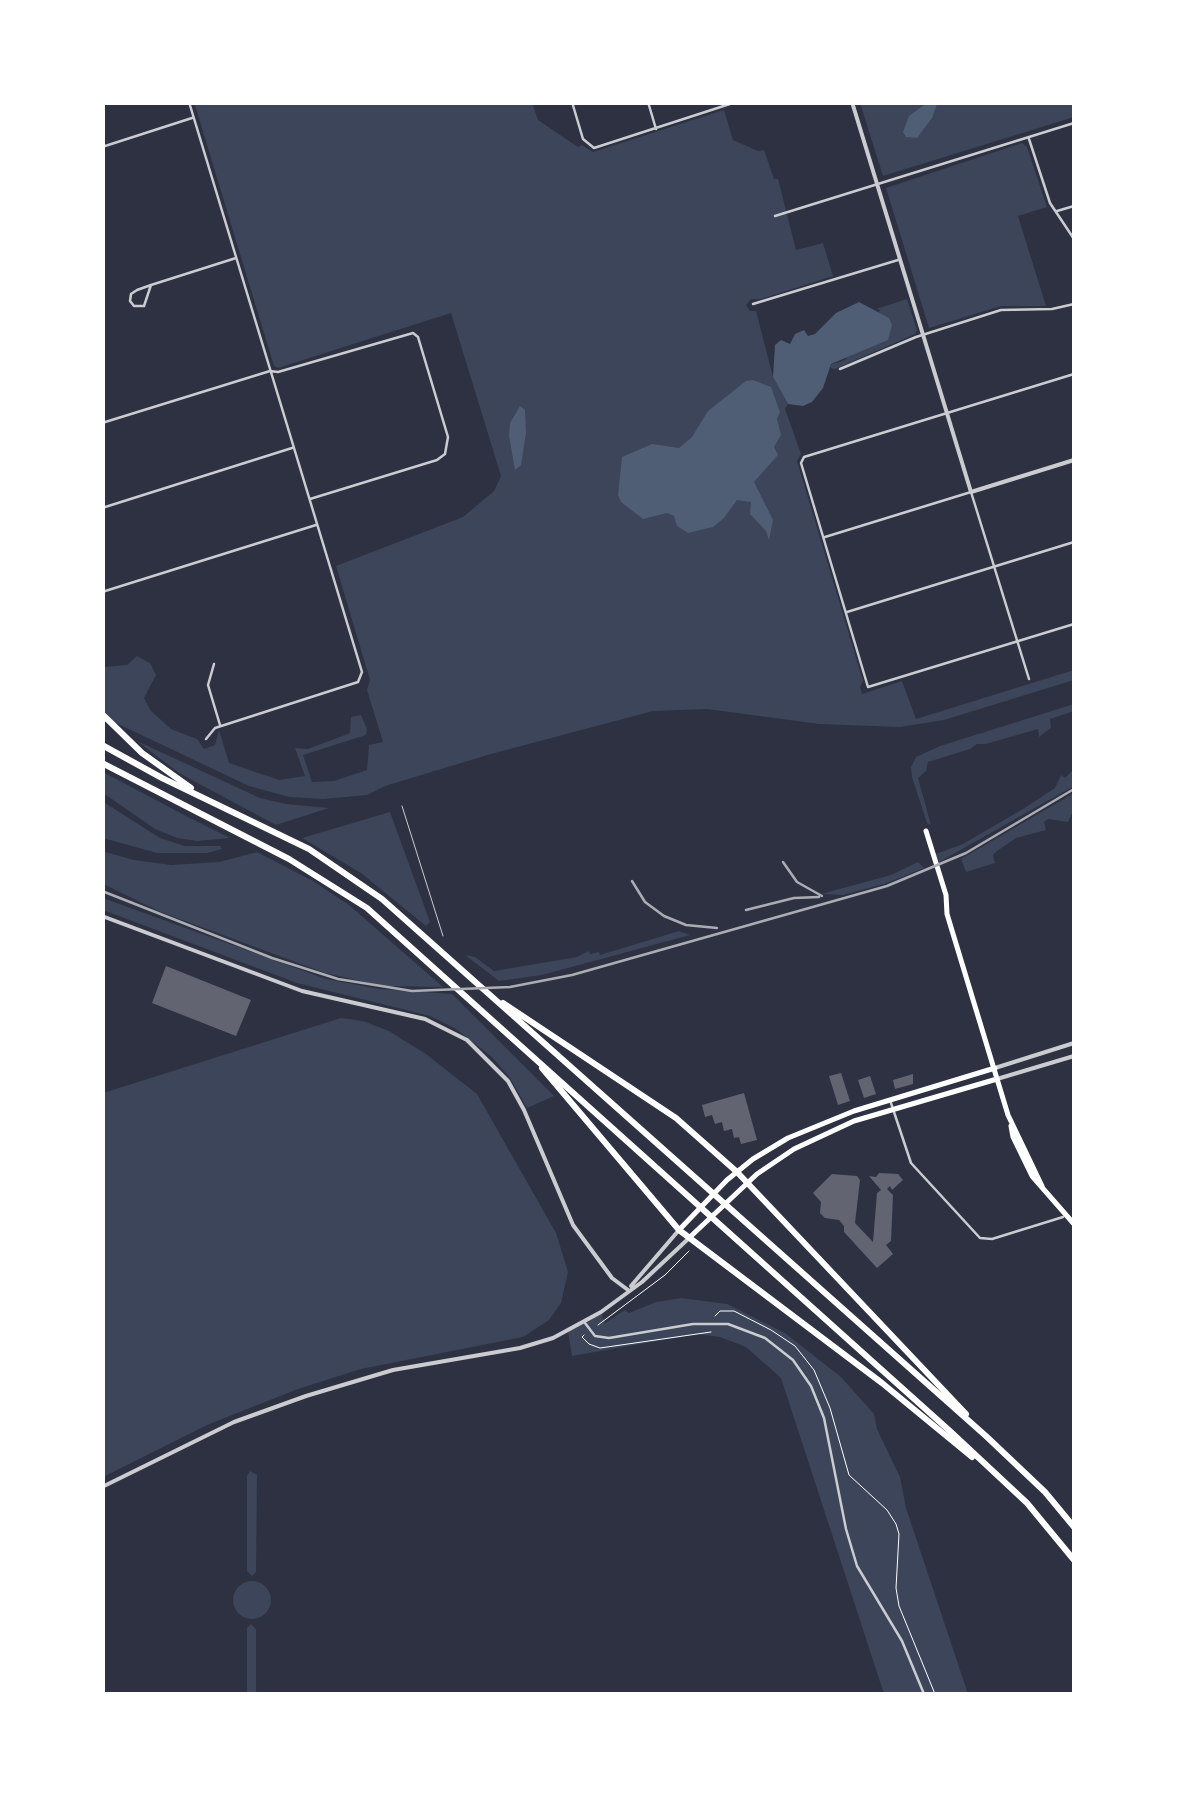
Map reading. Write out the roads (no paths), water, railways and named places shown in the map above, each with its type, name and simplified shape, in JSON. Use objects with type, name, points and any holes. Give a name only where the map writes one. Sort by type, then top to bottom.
[{"type":"highway","points":[[102,714],[142,753],[214,802]]},
{"type":"highway","points":[[102,745],[309,849],[361,882],[987,1438],[1044,1492],[1074,1527]]},
{"type":"highway","points":[[102,762],[276,852],[344,892],[408,944],[1027,1503],[1074,1560]]},
{"type":"highway","points":[[489,994],[676,1118],[737,1172],[933,1376],[987,1438]]},
{"type":"highway","points":[[526,1048],[679,1230],[882,1383],[1027,1503]]},
{"type":"main road","points":[[927,833],[946,896],[947,914],[1011,1123],[1042,1186],[1074,1224]]},
{"type":"main road","points":[[679,1230],[737,1172],[788,1138],[841,1116],[995,1068]]},
{"type":"main road","points":[[689,1238],[748,1182],[815,1138],[893,1108],[997,1079]]},
{"type":"street","points":[[189,102],[362,672],[360,681],[221,726],[206,739]]},
{"type":"street","points":[[572,102],[585,142],[591,148],[736,102]]},
{"type":"street","points":[[648,102],[656,129]]},
{"type":"street","points":[[852,102],[1029,679]]},
{"type":"street","points":[[102,147],[194,118]]},
{"type":"street","points":[[775,216],[1074,124]]},
{"type":"street","points":[[1029,137],[1047,195],[1074,239]]},
{"type":"street","points":[[1056,212],[1074,206]]},
{"type":"street","points":[[151,285],[144,306],[134,306],[131,294],[151,285],[236,258]]},
{"type":"street","points":[[753,304],[900,259]]},
{"type":"street","points":[[840,369],[916,337],[1001,310],[1052,310],[1074,304]]},
{"type":"street","points":[[102,423],[413,332],[448,437],[447,451],[437,460],[310,499]]},
{"type":"street","points":[[1074,374],[801,460],[868,687],[1074,624]]},
{"type":"street","points":[[102,508],[294,448]]},
{"type":"street","points":[[823,538],[1074,460]]},
{"type":"street","points":[[102,592],[318,524]]},
{"type":"street","points":[[845,613],[1074,542]]},
{"type":"street","points":[[214,664],[208,685],[221,726]]},
{"type":"street","points":[[102,916],[302,991],[425,1018],[467,1040],[508,1081],[574,1225],[612,1278],[628,1290]]},
{"type":"street","points":[[995,1068],[1074,1044]]},
{"type":"street","points":[[997,1079],[1074,1056]]},
{"type":"street","points":[[890,1100],[911,1163],[980,1238],[992,1239],[1070,1215]]},
{"type":"street","points":[[628,1290],[679,1230]]},
{"type":"street","points":[[102,1488],[177,1448],[279,1405],[394,1370],[520,1348],[585,1323],[642,1282],[689,1238]]},
{"type":"street","points":[[585,1323],[596,1336],[608,1338],[693,1324],[728,1324],[765,1338],[793,1360],[811,1386],[824,1418],[857,1566],[902,1641],[924,1694]]},
{"type":"lane","points":[[402,806],[443,936]]},
{"type":"railway","points":[[102,891],[272,958],[338,979],[412,991],[510,987],[572,975],[887,886],[966,853],[1074,789]]},
{"type":"railway","points":[[783,862],[797,882],[822,896]]},
{"type":"railway","points":[[632,881],[645,902],[664,916],[686,925],[717,928]]},
{"type":"railway","points":[[746,910],[794,898],[819,897]]}]
